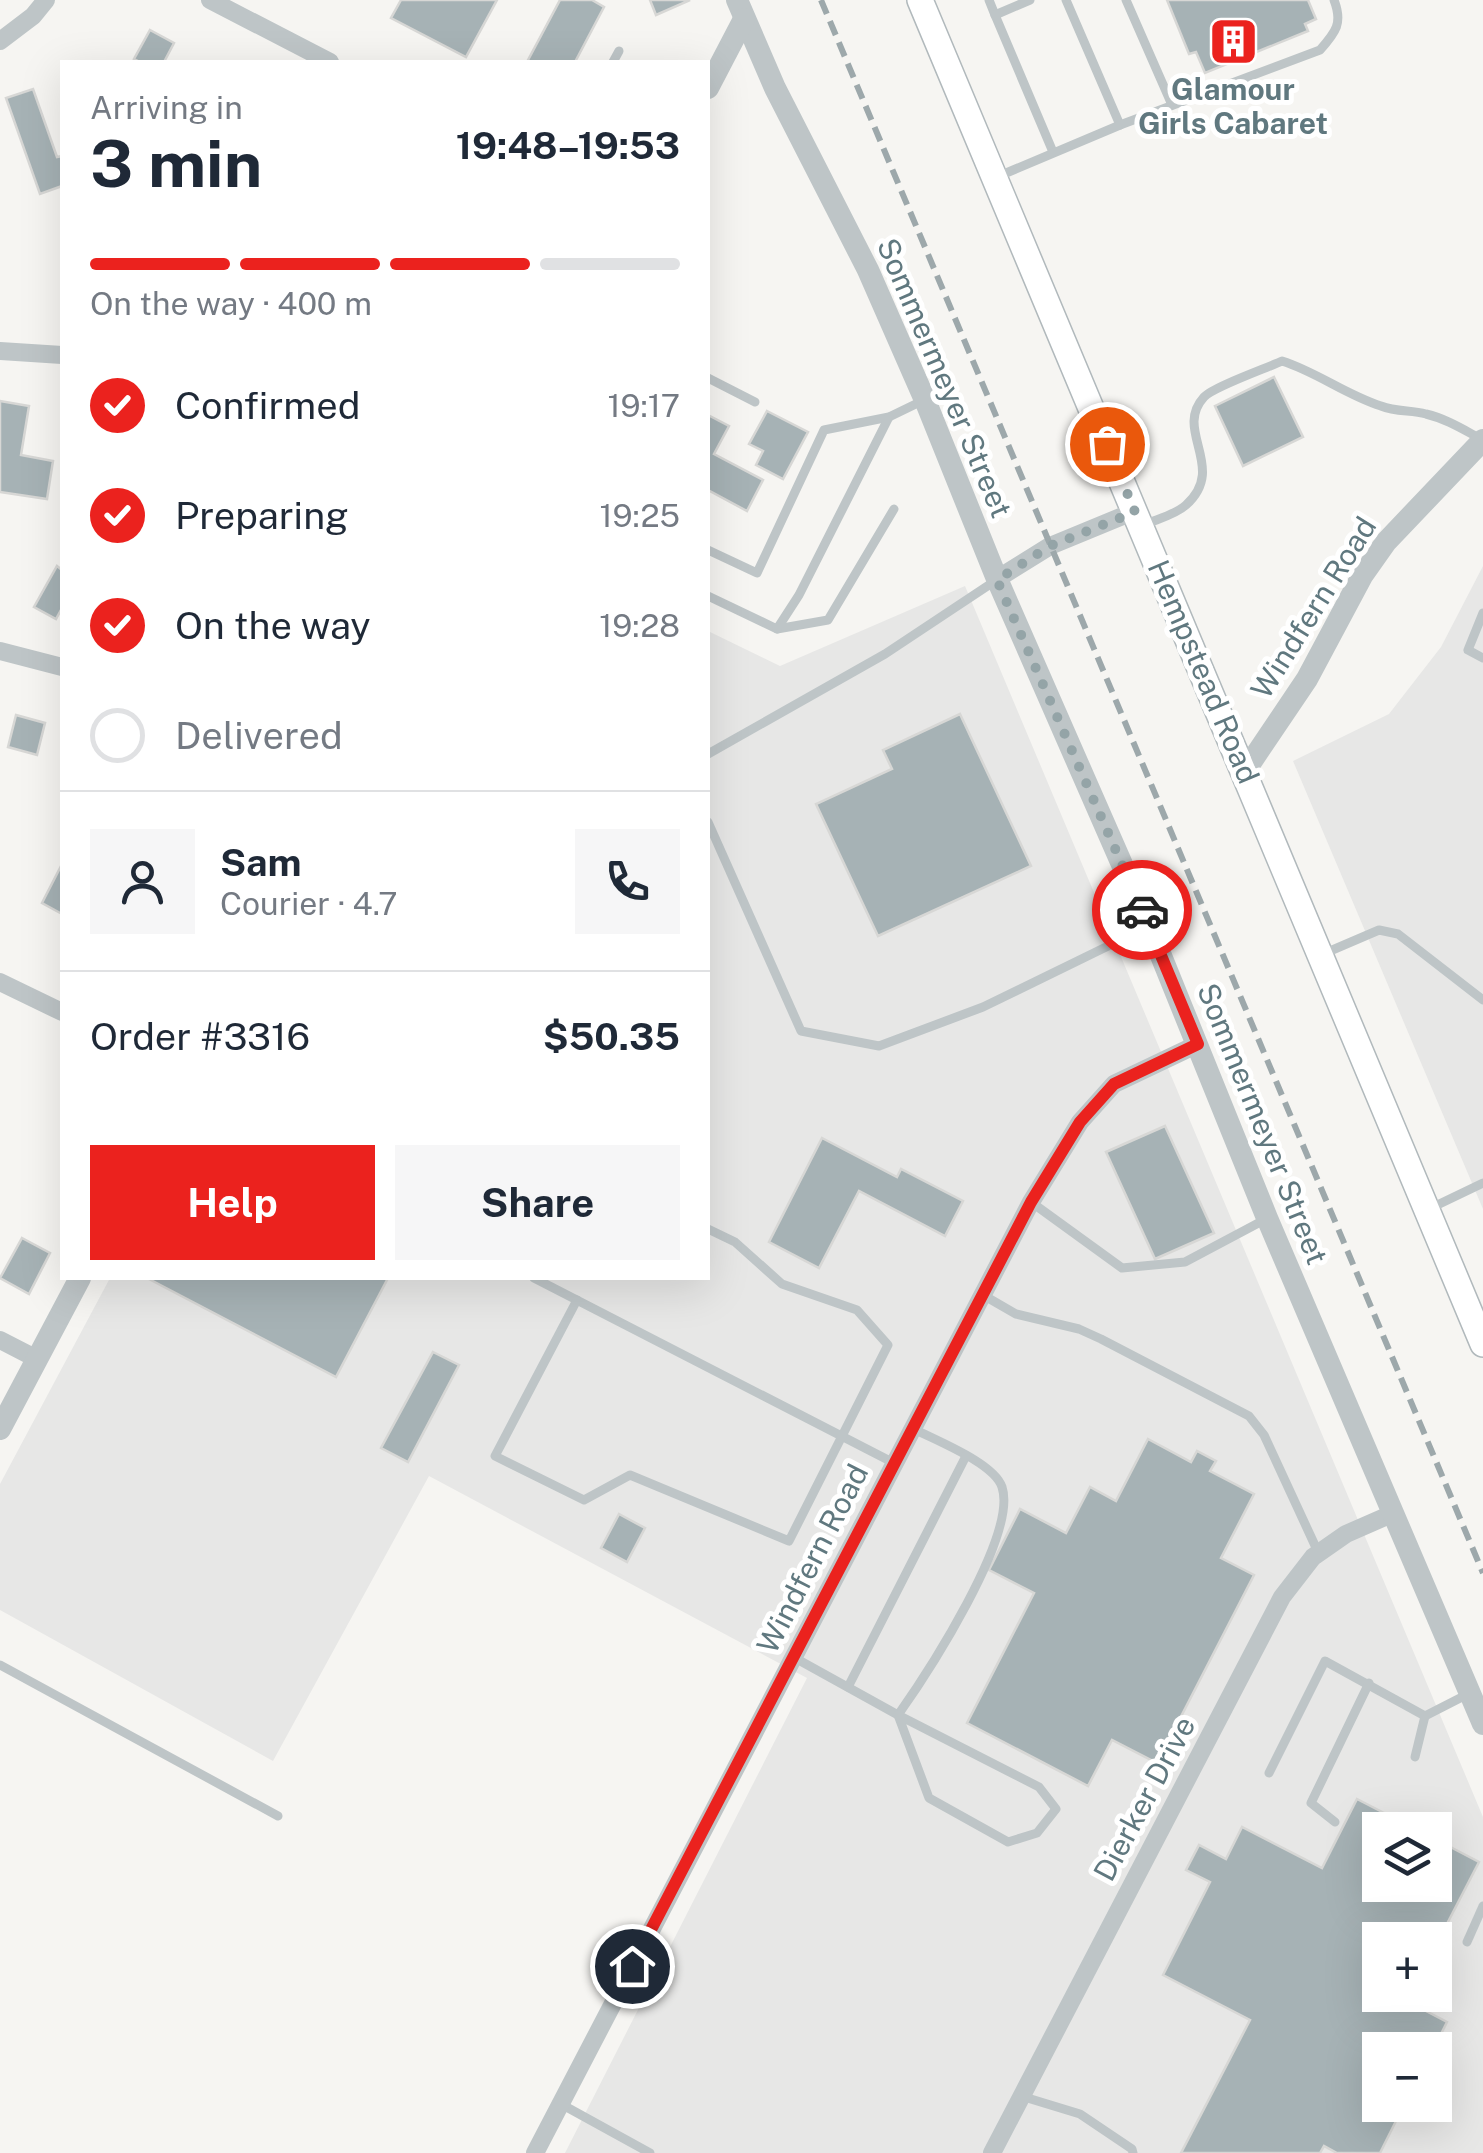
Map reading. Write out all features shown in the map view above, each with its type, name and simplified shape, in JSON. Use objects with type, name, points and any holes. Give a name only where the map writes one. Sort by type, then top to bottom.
[{"type":"main road","name":"Hempstead Road","points":[[920,0],[1483,1344]]},
{"type":"street","points":[[0,40],[33,16],[46,0]]},
{"type":"street","points":[[210,0],[326,60]]},
{"type":"street","points":[[710,83],[740,9]]},
{"type":"street","name":"Sommermeyer Street","points":[[740,9],[868,270],[925,400],[997,580],[1149,926],[1267,1218],[1483,1724]]},
{"type":"street","points":[[0,351],[60,355]]},
{"type":"street","name":"Windfern Road","points":[[1245,772],[1307,679],[1378,553],[1483,440]]},
{"type":"street","points":[[997,580],[1050,546],[1138,519]]},
{"type":"street","points":[[0,651],[60,667]]},
{"type":"street","points":[[0,982],[60,1011]]},
{"type":"street","name":"Windfern Road","points":[[535,2153],[1031,1202],[1080,1122],[1114,1084],[1198,1044]]},
{"type":"street","points":[[0,1429],[79,1280]]},
{"type":"street","points":[[0,1340],[37,1359]]},
{"type":"street","name":"Dierker Drive","points":[[992,2153],[1282,1597],[1318,1553],[1346,1534],[1394,1513]]},
{"type":"lane","points":[[989,0],[1053,152]]},
{"type":"lane","points":[[995,15],[1030,0]]},
{"type":"lane","points":[[1066,0],[1120,124]]},
{"type":"lane","points":[[1126,0],[1172,105]]},
{"type":"lane","points":[[996,178],[1120,124],[1320,50],[1334,35],[1340,16],[1334,0]]},
{"type":"lane","points":[[614,60],[619,51]]},
{"type":"lane","points":[[1138,519],[1183,508],[1198,491],[1205,472],[1194,418],[1205,396],[1282,361],[1307,369],[1376,405],[1402,412],[1422,412],[1456,424],[1483,440]]},
{"type":"lane","points":[[710,379],[755,402]]},
{"type":"lane","points":[[710,551],[757,573],[824,430],[888,418],[925,400]]},
{"type":"lane","points":[[778,629],[800,595],[888,418]]},
{"type":"lane","points":[[710,597],[778,629],[828,620],[894,508]]},
{"type":"lane","points":[[710,753],[885,654],[997,580]]},
{"type":"lane","points":[[1483,613],[1468,650],[1483,658]]},
{"type":"lane","points":[[710,827],[801,1032],[879,1046],[983,1007],[1149,926]]},
{"type":"lane","points":[[1322,954],[1379,930],[1398,934],[1483,1000]]},
{"type":"lane","points":[[1426,1210],[1483,1183]]},
{"type":"lane","points":[[1031,1202],[1122,1268],[1186,1262],[1267,1218]]},
{"type":"lane","points":[[577,1300],[494,1456],[584,1500],[630,1475],[789,1541],[888,1345],[857,1310],[782,1284],[735,1242],[710,1230]]},
{"type":"lane","points":[[538,1280],[896,1464]]},
{"type":"lane","points":[[983,1295],[1016,1314],[1079,1329],[1101,1339],[1249,1416],[1264,1435],[1318,1553]]},
{"type":"lane","points":[[898,1715],[940,1653],[965,1606],[1005,1511],[1002,1487],[993,1472],[914,1429]]},
{"type":"lane","points":[[848,1687],[966,1456]]},
{"type":"lane","points":[[795,1658],[1039,1787],[1056,1809],[1037,1833],[1008,1842],[928,1798],[898,1715]]},
{"type":"lane","points":[[1269,1773],[1325,1661],[1424,1716]]},
{"type":"lane","points":[[0,1666],[278,1816]]},
{"type":"lane","points":[[1334,1822],[1312,1804],[1368,1683]]},
{"type":"lane","points":[[1424,1716],[1470,1693]]},
{"type":"lane","points":[[1415,1757],[1424,1716]]},
{"type":"lane","points":[[1467,1942],[1483,1906]]},
{"type":"lane","points":[[1021,2096],[1080,2114],[1133,2153]]},
{"type":"lane","points":[[559,2103],[650,2153]]},
{"type":"shaded area","points":[[1483,566],[1483,1209],[1293,761],[1389,714],[1441,647]]},
{"type":"shaded area","points":[[965,586],[1483,1817],[1483,2153],[565,2153],[807,1678],[429,1476],[273,1761],[0,1610],[0,1484],[109,1280],[710,1280],[710,632],[780,666]]},
{"type":"building","points":[[401,0],[497,0],[466,57],[391,18]]},
{"type":"building","points":[[560,0],[592,0],[604,7],[576,60],[528,60]]},
{"type":"building","points":[[650,0],[690,0],[656,15]]},
{"type":"building","name":"Glamour Girls Cabaret","points":[[1167,0],[1308,0],[1316,19],[1305,24],[1308,31],[1205,73],[1196,52],[1189,54]]},
{"type":"building","points":[[150,30],[174,43],[165,60],[134,59]]},
{"type":"building","points":[[33,89],[57,157],[60,156],[60,187],[40,194],[6,98]]},
{"type":"building","points":[[1274,377],[1303,437],[1243,466],[1215,406]]},
{"type":"building","points":[[0,401],[29,406],[21,455],[53,461],[47,499],[0,492]]},
{"type":"building","points":[[767,411],[808,432],[783,479],[756,465],[763,451],[749,444]]},
{"type":"building","points":[[710,416],[729,426],[714,454],[763,480],[747,511],[710,491]]},
{"type":"building","points":[[57,566],[60,612],[56,619],[34,607]]},
{"type":"building","points":[[960,714],[1031,866],[878,936],[816,804],[892,769],[883,750]]},
{"type":"building","points":[[16,715],[45,723],[37,755],[8,747]]},
{"type":"building","points":[[60,868],[60,913],[42,903]]},
{"type":"building","points":[[1165,1126],[1214,1233],[1155,1259],[1106,1152]]},
{"type":"building","points":[[822,1138],[897,1177],[901,1169],[963,1201],[945,1236],[859,1191],[819,1268],[769,1242]]},
{"type":"building","points":[[22,1238],[50,1253],[29,1294],[0,1278]]},
{"type":"building","points":[[151,1280],[387,1280],[336,1377]]},
{"type":"building","points":[[433,1352],[459,1365],[408,1462],[381,1448]]},
{"type":"building","points":[[1148,1439],[1191,1462],[1197,1451],[1216,1461],[1210,1471],[1254,1494],[1221,1558],[1254,1575],[1157,1763],[1112,1740],[1088,1786],[967,1723],[1034,1593],[989,1570],[1020,1509],[1066,1533],[1090,1487],[1116,1501]]},
{"type":"building","points":[[619,1514],[645,1528],[627,1562],[601,1548]]},
{"type":"building","points":[[1357,1799],[1382,1812],[1362,1812],[1362,1902],[1452,1902],[1452,1848],[1479,1862],[1448,1922],[1362,1922],[1362,2012],[1428,2012],[1447,2022],[1442,2032],[1362,2032],[1362,2122],[1396,2122],[1380,2153],[1337,2153],[1324,2146],[1320,2153],[1181,2153],[1250,2020],[1163,1975],[1210,1882],[1186,1870],[1199,1845],[1226,1859],[1242,1827],[1322,1868]]},
{"type":"railway","points":[[821,0],[1483,1573]]},
{"type":"way so far","points":[[1107,444],[1135,512],[1050,546],[997,580],[1142,910]]},
{"type":"place","name":"Glamour Girls Cabaret","points":[[1233,41]]},
{"type":"route","points":[[632,1966],[1031,1202],[1080,1122],[1114,1084],[1198,1044],[1142,910]]}]
